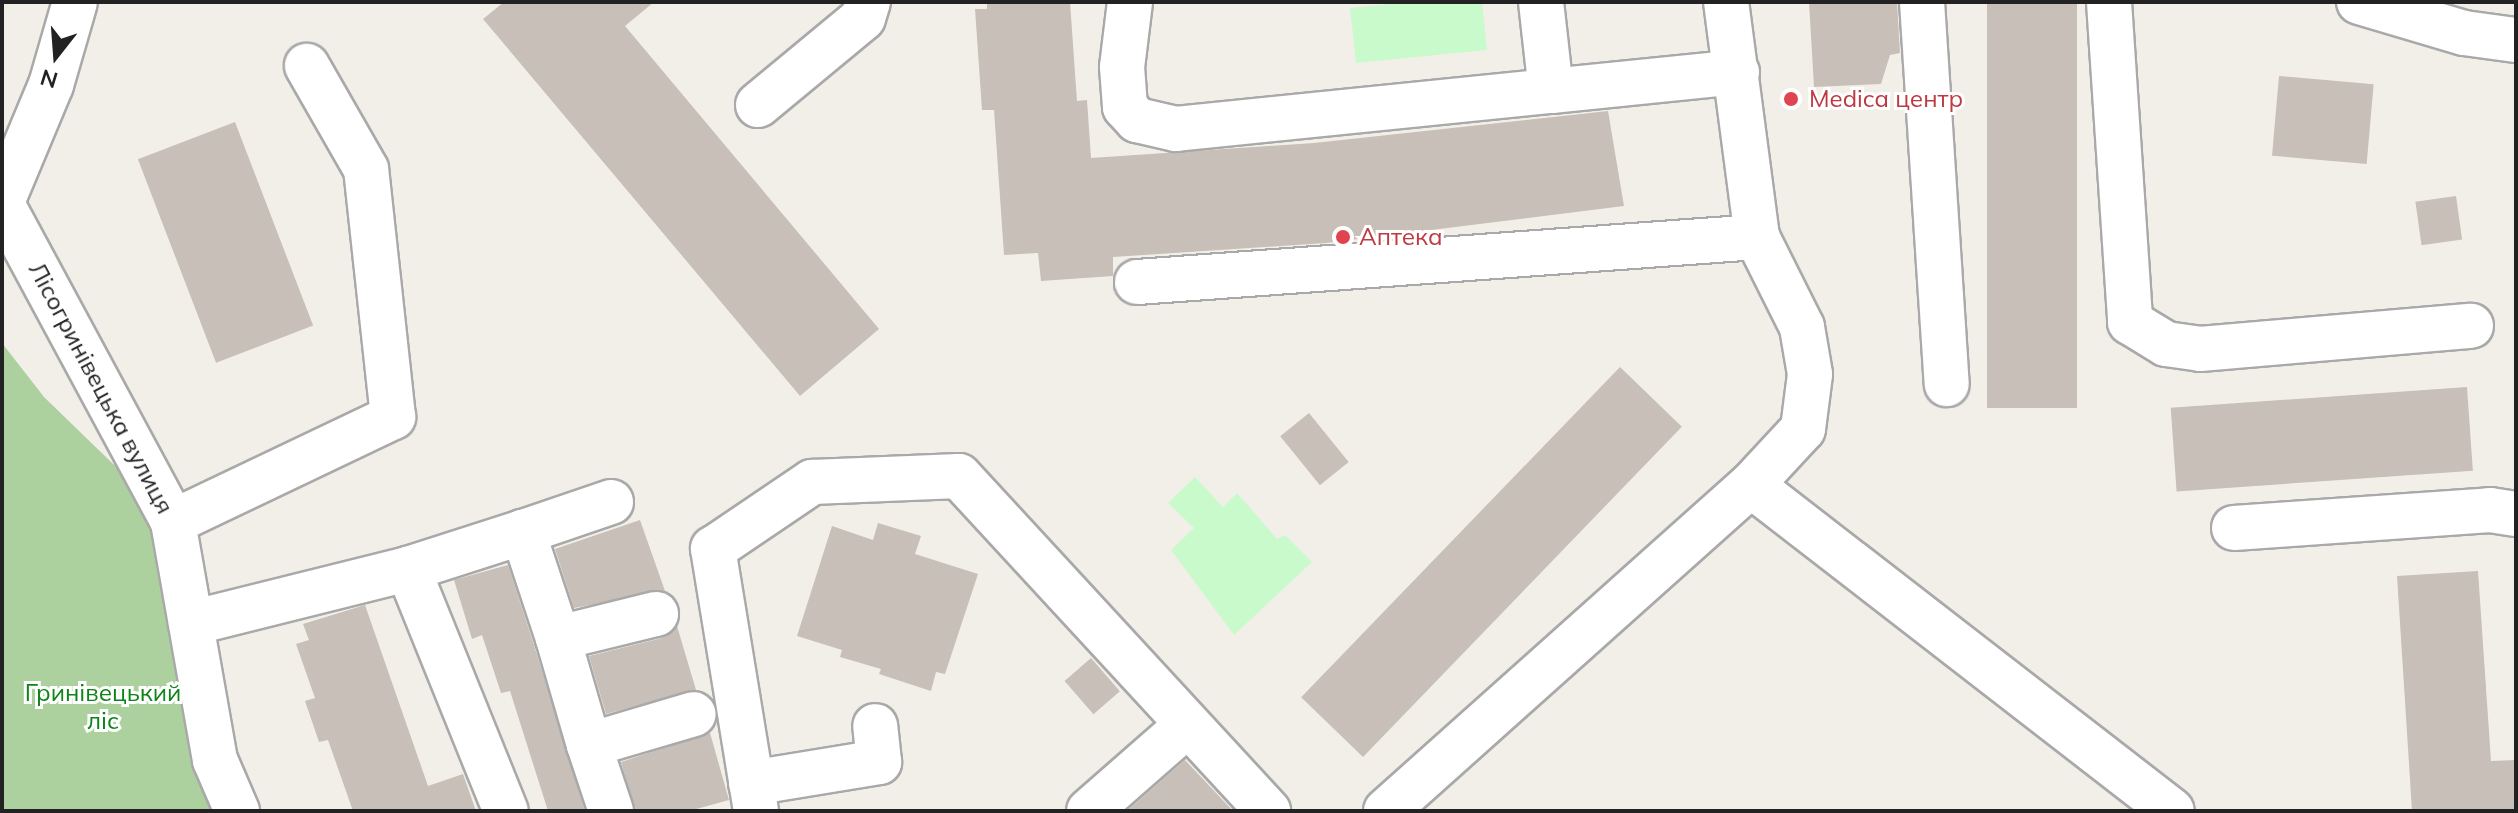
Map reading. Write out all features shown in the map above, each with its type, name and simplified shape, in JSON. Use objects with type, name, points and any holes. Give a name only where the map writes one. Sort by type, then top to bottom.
[{"type":"street","points":[[2,203],[51,85],[75,2]]},
{"type":"street","points":[[758,105],[863,18],[868,2]]},
{"type":"street","points":[[1130,2],[1122,67],[1125,107],[1150,125],[1176,129],[1737,72]]},
{"type":"street","points":[[1541,2],[1551,91]]},
{"type":"street","points":[[1386,811],[1751,485],[1803,429],[1810,374],[1802,327],[1757,237],[1726,2]]},
{"type":"street","points":[[1922,2],[1947,384]]},
{"type":"street","points":[[2109,2],[2130,322],[2166,344],[2200,349],[2471,326]]},
{"type":"street","points":[[2359,2],[2464,33],[2516,40]]},
{"type":"street","points":[[173,522],[393,417],[366,169],[307,66]]},
{"type":"street","name":"Лісогринівецька вулиця","points":[[2,203],[173,522],[215,760],[237,811]]},
{"type":"street","points":[[1137,282],[1757,237]]},
{"type":"street","points":[[875,726],[879,762],[753,797],[713,549],[812,482],[959,476],[1186,726],[1268,811]]},
{"type":"street","points":[[1751,485],[2172,811]]},
{"type":"street","points":[[191,623],[408,569],[611,502]]},
{"type":"street","points":[[2234,528],[2490,510],[2516,514]]},
{"type":"street","points":[[523,532],[611,811]]},
{"type":"street","points":[[408,569],[506,811]]},
{"type":"street","points":[[558,638],[656,614]]},
{"type":"street","points":[[589,745],[694,714]]},
{"type":"street","points":[[1089,811],[1186,726]]},
{"type":"green space","points":[[1409,2],[1482,2],[1487,50],[1356,63],[1350,8]]},
{"type":"green space","name":"Гринівецький ліс","points":[[2,343],[44,397],[173,522],[237,811],[2,811]]},
{"type":"green space","points":[[1195,477],[1223,507],[1237,493],[1277,539],[1285,535],[1312,562],[1234,635],[1171,550],[1194,528],[1168,503]]},
{"type":"building","points":[[504,2],[654,2],[625,26],[879,329],[800,396],[483,19]]},
{"type":"building","points":[[987,2],[1070,2],[1077,101],[1087,100],[1091,158],[1314,143],[1608,111],[1624,206],[1326,243],[1113,257],[1113,276],[1041,281],[1038,253],[1004,255],[994,110],[982,110],[975,9],[987,9]]},
{"type":"building","points":[[1809,2],[1897,2],[1900,53],[1890,55],[1881,84],[1814,87]]},
{"type":"building","points":[[1987,2],[2077,2],[2077,408],[1987,408]]},
{"type":"building","points":[[2279,76],[2374,84],[2367,164],[2272,156]]},
{"type":"building","points":[[235,122],[313,326],[216,363],[138,159]]},
{"type":"building","points":[[2456,196],[2462,240],[2422,245],[2415,202]]},
{"type":"building","points":[[1620,367],[1682,427],[1363,757],[1301,697]]},
{"type":"building","points":[[2467,387],[2473,471],[2177,492],[2171,408]]},
{"type":"building","points":[[1309,413],[1349,462],[1320,485],[1280,436]]},
{"type":"building","points":[[640,520],[665,591],[574,608],[555,549]]},
{"type":"building","points":[[878,523],[921,536],[915,554],[978,574],[945,674],[936,672],[931,691],[879,674],[881,669],[840,657],[842,650],[797,636],[832,526],[873,540]]},
{"type":"building","points":[[508,565],[585,811],[548,811],[510,691],[501,693],[482,635],[472,639],[454,580]]},
{"type":"building","points":[[2478,571],[2491,761],[2516,760],[2516,811],[2412,811],[2397,576]]},
{"type":"building","points":[[365,605],[428,786],[463,774],[476,811],[353,811],[328,740],[319,742],[305,701],[315,698],[296,644],[309,640],[303,624]]},
{"type":"building","points":[[677,626],[696,690],[606,714],[589,656],[662,638]]},
{"type":"building","points":[[1091,658],[1120,691],[1093,714],[1065,681]]},
{"type":"building","points":[[710,733],[729,800],[689,811],[635,811],[621,762]]},
{"type":"building","points":[[1185,760],[1233,811],[1127,811]]},
{"type":"place","name":"Medica центр","points":[[1791,99]]},
{"type":"place","name":"Аптека","points":[[1343,237]]}]
